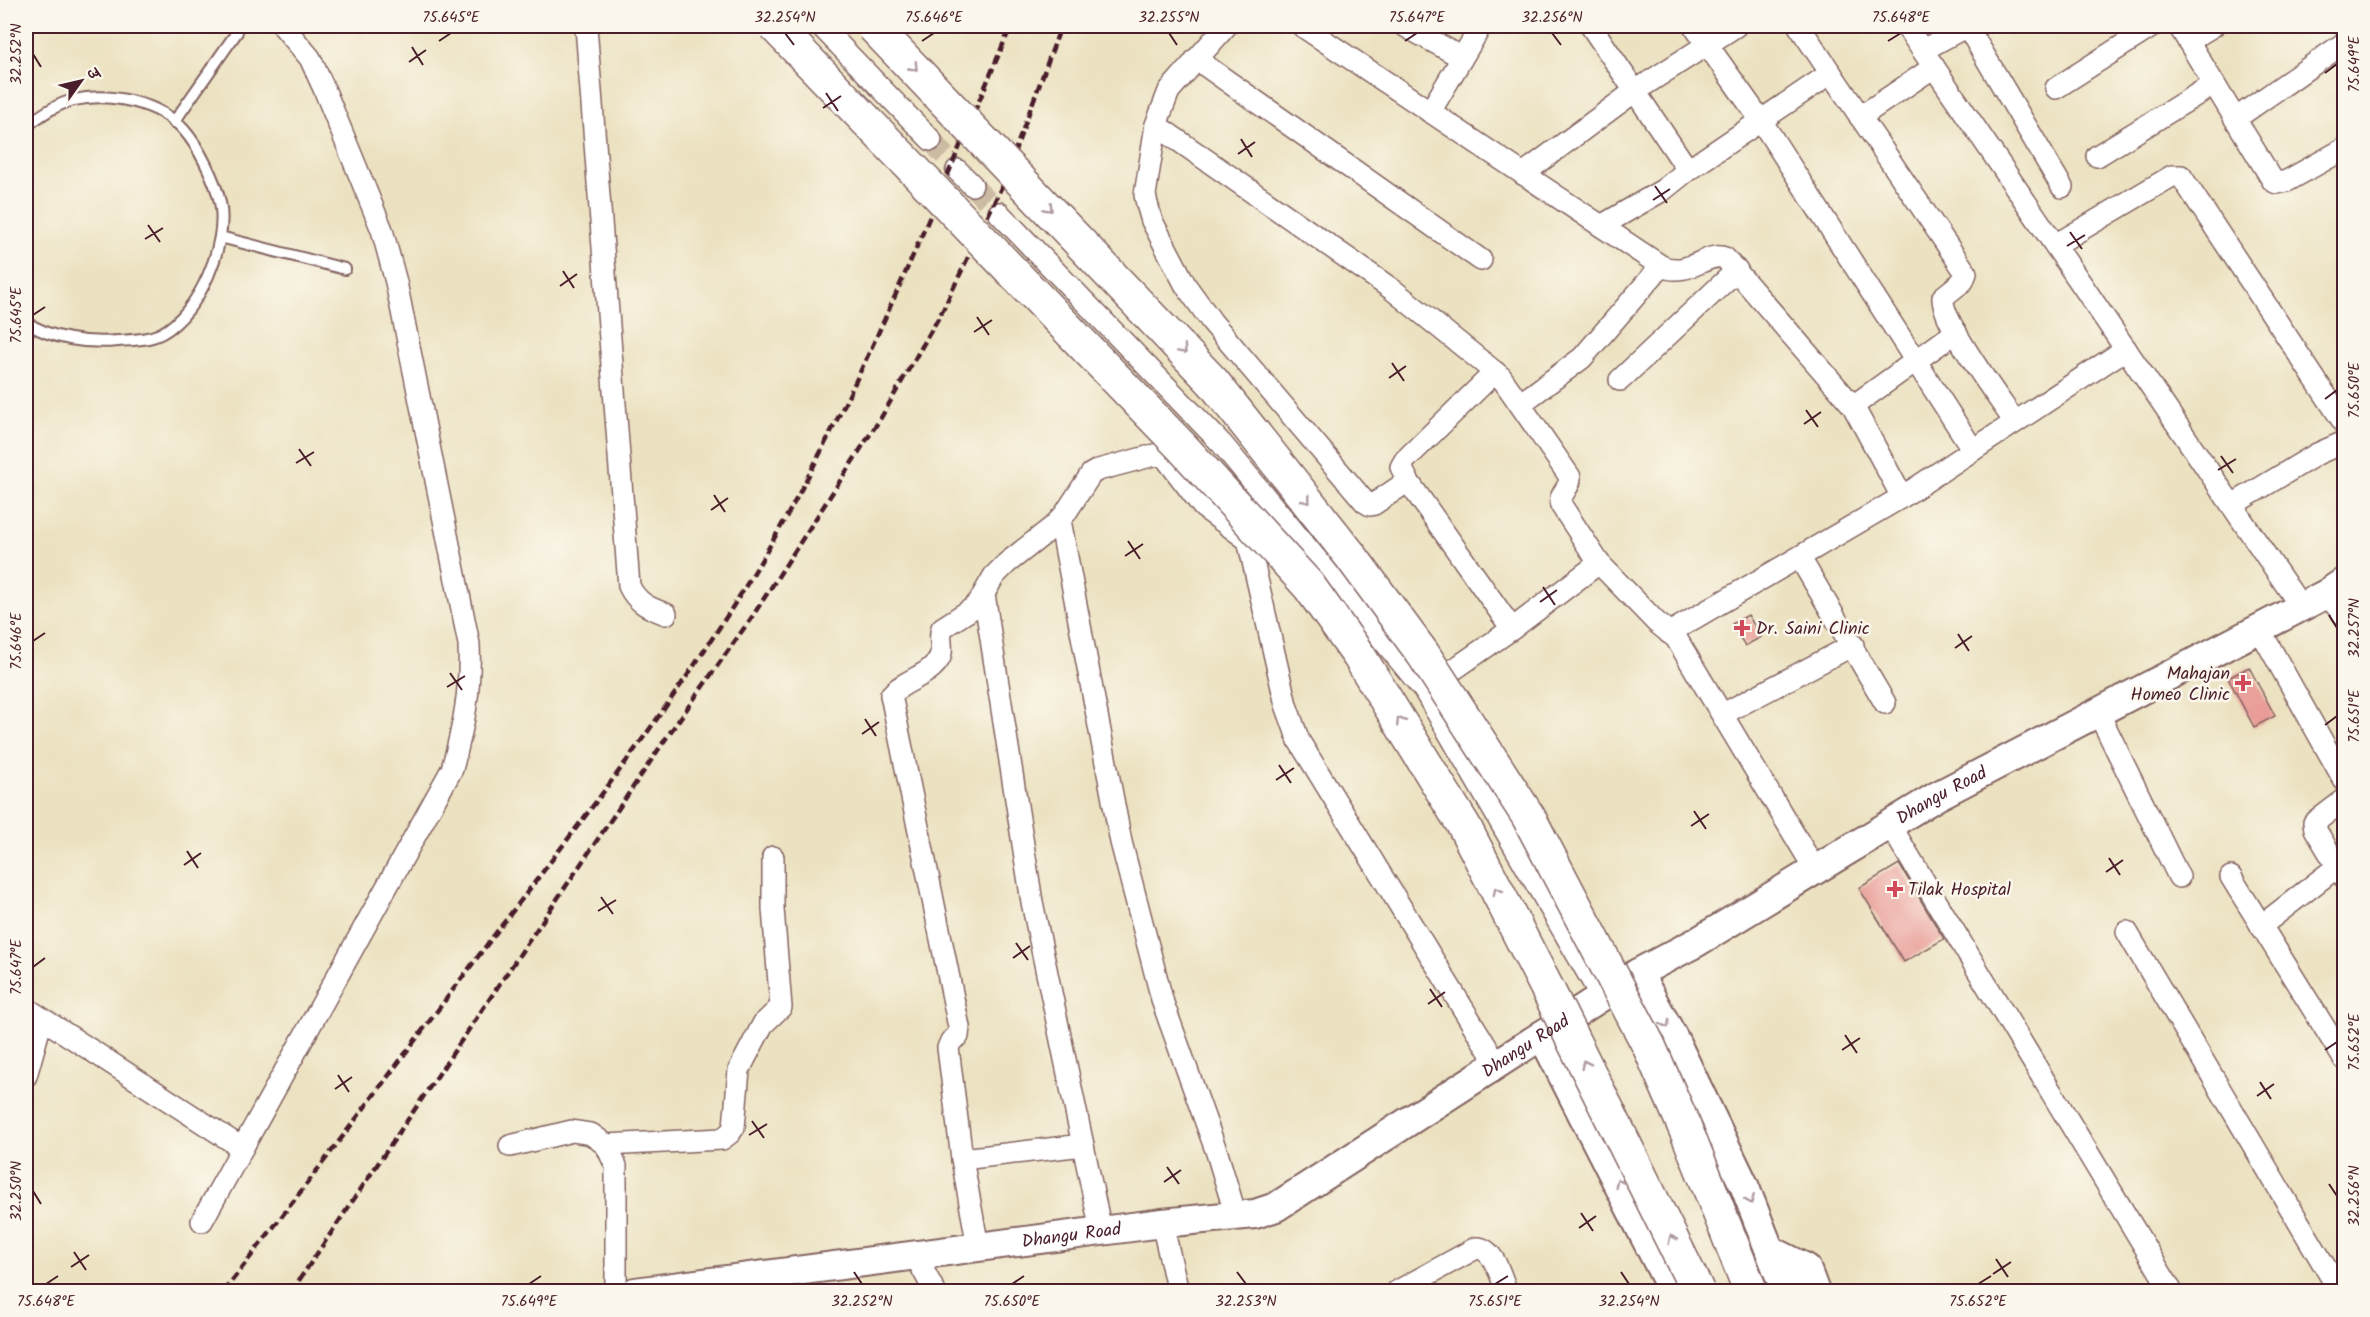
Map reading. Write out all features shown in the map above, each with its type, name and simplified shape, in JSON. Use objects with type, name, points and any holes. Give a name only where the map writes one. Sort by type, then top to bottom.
[{"type":"highway","points":[[775,26],[1182,447],[1309,586],[1365,665],[1464,826],[1698,1292]]},
{"type":"highway","points":[[873,26],[1213,382],[1350,555],[1423,654],[1528,816],[1649,1046],[1751,1292]]},
{"type":"street","points":[[202,1221],[452,769],[466,717],[470,674],[469,644],[396,282],[382,230],[310,58],[283,26]]},
{"type":"street","points":[[586,26],[629,586],[634,598],[666,614]]},
{"type":"street","points":[[821,26],[931,140]]},
{"type":"street","points":[[1226,26],[1168,91],[1156,125],[1145,195],[1152,221],[1196,300],[1212,322],[1365,502],[1374,504],[1408,481]]},
{"type":"street","points":[[1302,26],[1661,266],[1672,271],[1679,271],[1720,256],[1725,258],[1853,406],[1902,497]]},
{"type":"street","points":[[1405,26],[1461,57]]},
{"type":"street","points":[[1430,112],[1481,26]]},
{"type":"street","points":[[1591,26],[1688,170]]},
{"type":"street","points":[[1694,26],[1762,122],[1973,450]]},
{"type":"street","points":[[1523,174],[1635,92],[1736,26]]},
{"type":"street","points":[[1799,26],[1966,273],[1963,281],[1943,297],[1942,301],[1956,332],[2015,422]]},
{"type":"street","points":[[1906,26],[2232,505],[2344,615]]},
{"type":"street","points":[[2056,88],[2153,26]]},
{"type":"street","points":[[2213,26],[2183,33],[2273,181],[2277,183],[2287,181],[2344,149]]},
{"type":"street","points":[[1860,117],[1928,59],[1961,27],[2062,187]]},
{"type":"street","points":[[2235,119],[2344,43]]},
{"type":"street","points":[[1197,58],[1481,260]]},
{"type":"street","points":[[1601,226],[1663,190],[1688,170],[1831,74]]},
{"type":"street","points":[[2097,156],[2214,84]]},
{"type":"street","points":[[1156,125],[1394,290],[1502,377],[1570,477],[1560,502],[1599,563],[1656,622],[1676,638],[1816,871]]},
{"type":"street","points":[[957,170],[972,185]]},
{"type":"street","points":[[2055,245],[2172,176],[2181,176],[2344,423]]},
{"type":"street","points":[[999,213],[1222,444],[1424,690],[1601,996]]},
{"type":"street","points":[[1520,404],[1582,358],[1661,266]]},
{"type":"street","points":[[1620,380],[1737,270]]},
{"type":"street","points":[[1853,406],[1956,332]]},
{"type":"street","points":[[1669,633],[1902,497],[2126,349]]},
{"type":"street","points":[[1495,372],[1401,466],[1408,481],[1512,629]]},
{"type":"street","points":[[2232,505],[2317,454],[2344,442]]},
{"type":"street","points":[[978,1247],[962,1160],[948,1048],[951,1041],[958,1036],[959,1027],[890,699],[896,690],[933,666],[941,654],[942,628],[973,608],[994,576],[1060,520],[1094,471],[1162,453],[1203,507],[1248,540],[1286,705],[1299,741],[1497,1064]]},
{"type":"street","points":[[1060,520],[1121,842],[1163,1003],[1217,1153],[1236,1216]]},
{"type":"street","points":[[1800,558],[1885,703]]},
{"type":"street","points":[[1424,690],[1512,629],[1599,563]]},
{"type":"street","points":[[984,594],[1032,902],[1101,1231]]},
{"type":"street","name":"Dhangu Road","points":[[636,1292],[1162,1223],[1255,1214],[1276,1207],[1601,996],[1638,973],[1697,942],[1937,796],[2324,594]]},
{"type":"street","points":[[2259,628],[2344,780]]},
{"type":"street","points":[[1723,714],[1852,645]]},
{"type":"street","points":[[2098,712],[2179,877]]},
{"type":"street","points":[[2261,926],[2341,871],[2315,829],[2314,823],[2344,800]]},
{"type":"street","points":[[1890,825],[2164,1289]]},
{"type":"street","points":[[606,1145],[722,1139],[734,1127],[739,1070],[759,1030],[781,1007],[773,909],[773,857]]},
{"type":"street","points":[[2231,877],[2344,1059]]},
{"type":"street","points":[[2127,932],[2340,1292]]},
{"type":"street","points":[[1638,973],[1674,1039],[1744,1185],[1786,1292]]},
{"type":"street","points":[[26,1076],[34,1014],[242,1148]]},
{"type":"street","points":[[1542,1035],[1673,1292]]},
{"type":"street","points":[[510,1146],[572,1131],[591,1134],[606,1145],[616,1166],[616,1292]]},
{"type":"street","points":[[962,1160],[1083,1146]]},
{"type":"street","points":[[1162,1223],[1178,1292]]},
{"type":"street","points":[[1405,1289],[1476,1248],[1482,1248],[1490,1254],[1507,1292]]},
{"type":"street","points":[[1770,1250],[1806,1268],[1815,1292]]},
{"type":"street","points":[[915,1255],[934,1292]]},
{"type":"lane","points":[[174,122],[237,32]]},
{"type":"lane","points":[[26,126],[50,109],[74,100],[101,98],[134,101],[161,113],[183,129],[202,156],[220,203],[220,237],[207,277],[198,297],[184,316],[162,333],[140,340],[105,342],[74,339],[54,334],[34,328],[26,322]]},
{"type":"lane","points":[[220,237],[345,269]]},
{"type":"building","points":[[1748,615],[1761,637],[1745,646],[1732,624]]},
{"type":"building","points":[[2249,667],[2275,716],[2254,727],[2228,678]]},
{"type":"building","points":[[1899,864],[1944,939],[1904,962],[1859,888]]},
{"type":"tunnel","points":[[931,140],[957,170]]},
{"type":"tunnel","points":[[972,185],[999,213]]},
{"type":"railway","points":[[223,1292],[610,783],[686,677],[757,568],[820,453],[879,332],[1011,26]]},
{"type":"railway","points":[[291,1292],[669,734],[752,617],[882,416],[943,310],[1002,186],[1061,26]]},
{"type":"place","name":"Dr. Saini Clinic","points":[[1742,628]]},
{"type":"place","name":"Mahajan Homeo Clinic","points":[[2243,683]]},
{"type":"place","name":"Tilak Hospital","points":[[1895,889]]}]
